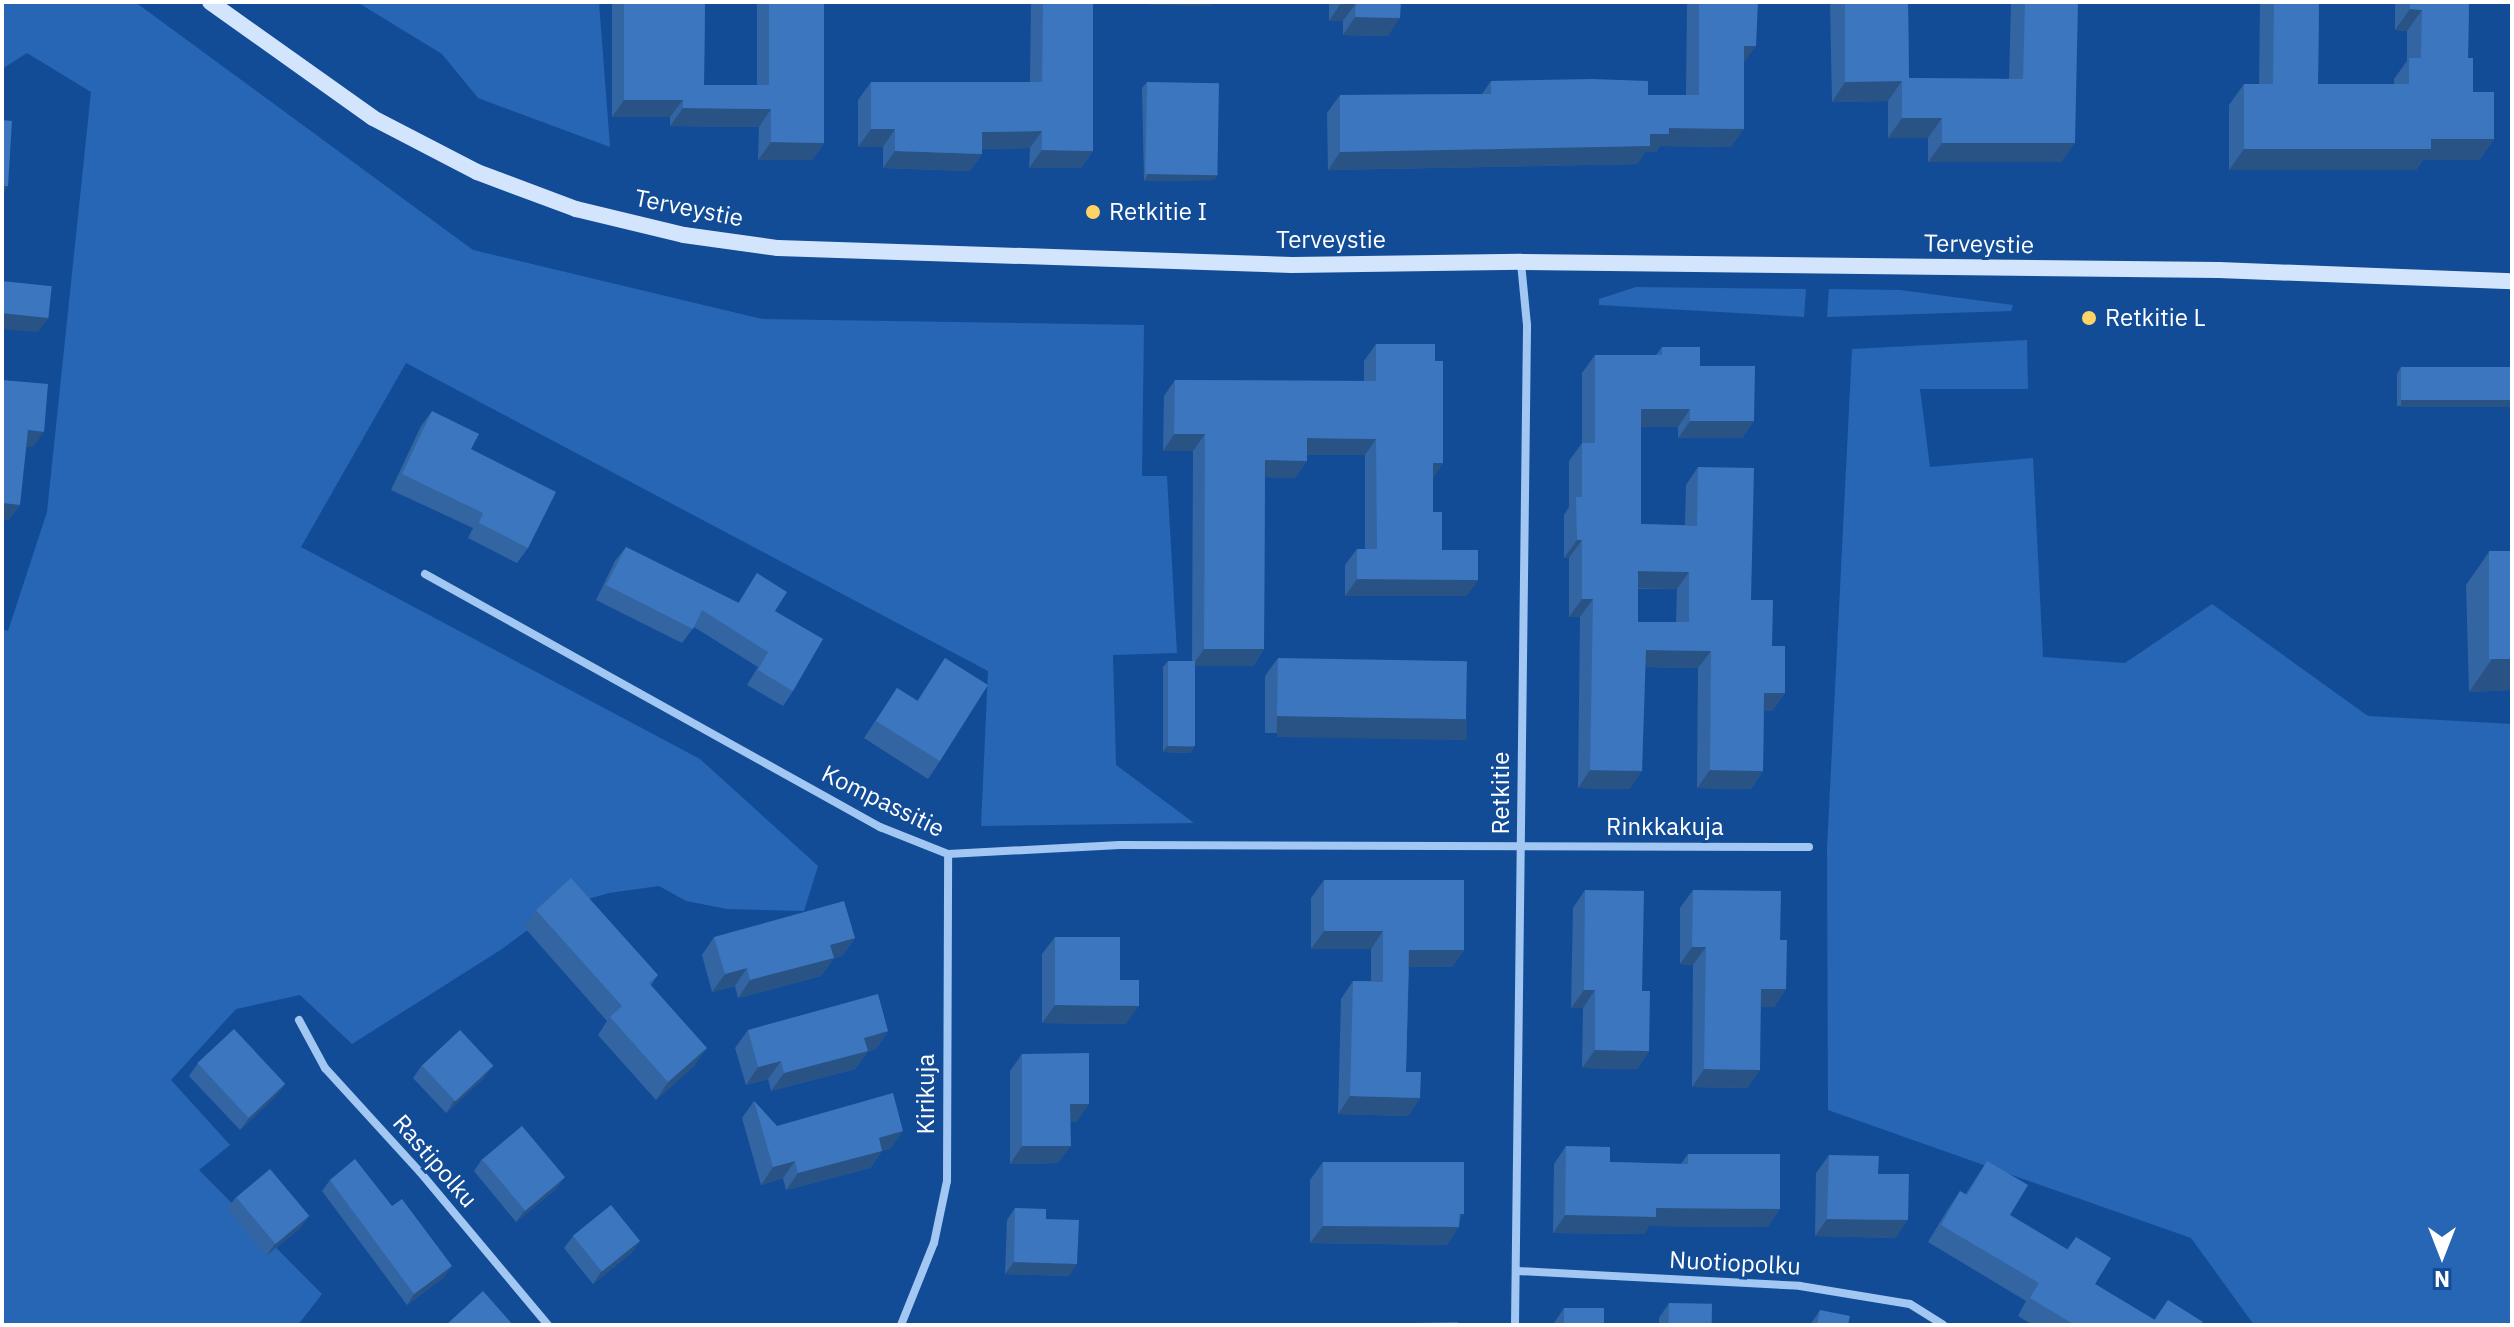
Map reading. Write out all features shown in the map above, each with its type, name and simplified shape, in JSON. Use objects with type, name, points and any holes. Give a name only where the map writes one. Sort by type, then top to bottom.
[{"type":"main road","name":"Terveystie","points":[[210,2],[373,118],[477,172],[576,209],[684,235],[778,248],[1292,265],[1521,262],[2219,270],[2512,281]]},
{"type":"street","name":"Retkitie","points":[[1515,1325],[1527,325],[1521,262]]},
{"type":"street","name":"Kompassitie","points":[[425,574],[880,827],[948,854],[1120,845],[1521,847]]},
{"type":"street","name":"Rinkkakuja","points":[[1521,847],[1809,847]]},
{"type":"street","name":"Kirikuja","points":[[901,1325],[934,1243],[947,1181],[948,854]]},
{"type":"street","name":"Rastipolku","points":[[299,1020],[325,1068],[420,1172],[548,1325]]},
{"type":"street","name":"Nuotiopolku","points":[[1517,1271],[1800,1286],[1910,1304],[1943,1325]]},
{"type":"shaded area","points":[[2,2],[135,2],[473,250],[762,319],[1144,325],[1142,476],[1167,476],[1177,653],[1113,655],[1116,765],[1194,823],[981,826],[988,671],[406,363],[301,547],[700,759],[818,866],[804,911],[727,909],[686,901],[659,886],[609,893],[557,908],[502,949],[352,1044],[300,995],[236,1009],[171,1080],[230,1145],[199,1170],[322,1294],[298,1325],[2,1325],[2,629],[8,631],[47,512],[91,92],[27,53],[2,69]]},
{"type":"shaded area","points":[[357,2],[599,2],[610,147],[478,98],[442,54]]},
{"type":"shaded area","points":[[1636,287],[1806,289],[1804,317],[1599,305],[1599,299]]},
{"type":"shaded area","points":[[1829,289],[1900,290],[2013,305],[2011,311],[1827,317]]},
{"type":"shaded area","points":[[2027,340],[2028,389],[1920,389],[1930,467],[2033,458],[2043,657],[2125,663],[2212,604],[2368,716],[2512,724],[2512,1325],[2254,1325],[2191,1238],[1828,1110],[1827,849],[1852,349]]},
{"type":"building","points":[[624,2],[705,2],[704,85],[769,85],[769,2],[824,2],[824,143],[771,142],[771,109],[683,108],[683,100],[624,100]]},
{"type":"building","points":[[1043,2],[1093,2],[1093,151],[1042,150],[1042,131],[982,132],[982,154],[895,151],[895,129],[871,129],[871,82],[1042,82]]},
{"type":"building","points":[[1342,2],[1401,2],[1400,18],[1355,17],[1356,3]]},
{"type":"building","points":[[1699,2],[1758,2],[1756,46],[1744,46],[1744,129],[1669,128],[1669,134],[1650,134],[1650,146],[1340,152],[1340,95],[1491,94],[1491,81],[1592,79],[1648,81],[1648,95],[1699,95]]},
{"type":"building","points":[[1845,2],[1908,2],[1909,78],[2023,79],[2025,2],[2078,2],[2075,143],[1942,143],[1942,118],[1902,118],[1902,81],[1845,82]]},
{"type":"building","points":[[2274,2],[2319,2],[2318,84],[2409,84],[2409,58],[2421,58],[2422,10],[2410,9],[2410,2],[2469,2],[2468,58],[2473,58],[2473,92],[2494,92],[2494,139],[2431,139],[2431,149],[2244,149],[2244,84],[2273,84]]},
{"type":"building","points":[[1147,82],[1219,83],[1217,175],[1145,174]]},
{"type":"building","points":[[2,120],[12,121],[8,186],[2,186]]},
{"type":"building","points":[[2,281],[52,286],[48,318],[2,313]]},
{"type":"building","points":[[1376,344],[1435,344],[1435,361],[1443,361],[1443,463],[1433,463],[1433,512],[1442,512],[1442,550],[1478,550],[1478,580],[1357,579],[1357,549],[1377,549],[1376,439],[1307,438],[1307,461],[1265,460],[1264,649],[1204,649],[1205,434],[1174,434],[1175,380],[1376,381]]},
{"type":"building","points":[[1662,347],[1700,347],[1700,366],[1755,366],[1754,421],[1690,421],[1690,409],[1641,409],[1641,524],[1697,526],[1698,467],[1754,468],[1751,600],[1773,600],[1772,646],[1785,646],[1785,693],[1764,693],[1763,771],[1710,770],[1711,651],[1646,650],[1642,771],[1590,770],[1593,599],[1582,599],[1582,540],[1577,540],[1576,497],[1582,497],[1582,443],[1595,443],[1595,355],[1662,355]],"holes":[[[1638,571],[1689,572],[1689,622],[1638,622]]]},
{"type":"building","points":[[2401,367],[2512,367],[2512,400],[2401,400]]},
{"type":"building","points":[[2,380],[48,384],[44,432],[28,430],[20,505],[2,503]]},
{"type":"building","points":[[432,411],[479,434],[471,449],[556,492],[528,548],[479,523],[483,513],[402,474]]},
{"type":"building","points":[[626,547],[739,603],[757,573],[787,592],[775,611],[823,639],[793,691],[758,670],[768,652],[702,610],[693,629],[606,585]]},
{"type":"building","points":[[2489,551],[2512,551],[2512,659],[2489,659]]},
{"type":"building","points":[[945,658],[988,685],[940,761],[876,721],[897,688],[918,701]]},
{"type":"building","points":[[1278,658],[1467,661],[1466,719],[1277,716]]},
{"type":"building","points":[[1168,661],[1195,661],[1195,746],[1168,746]]},
{"type":"building","points":[[571,878],[658,975],[649,983],[707,1048],[668,1082],[610,1017],[622,1006],[536,910]]},
{"type":"building","points":[[1324,880],[1464,880],[1464,950],[1409,950],[1406,1072],[1421,1072],[1420,1098],[1350,1096],[1353,981],[1383,982],[1383,931],[1324,931]]},
{"type":"building","points":[[1585,890],[1644,891],[1642,991],[1650,991],[1649,1051],[1595,1050],[1595,990],[1584,990]]},
{"type":"building","points":[[1693,890],[1781,891],[1780,940],[1787,940],[1786,989],[1761,989],[1760,1070],[1704,1069],[1706,947],[1692,947]]},
{"type":"building","points":[[844,901],[855,938],[830,945],[834,958],[750,980],[747,968],[725,974],[714,937]]},
{"type":"building","points":[[1055,937],[1120,937],[1120,980],[1139,980],[1139,1006],[1055,1005]]},
{"type":"building","points":[[878,994],[888,1031],[864,1038],[868,1051],[784,1073],[781,1061],[758,1067],[748,1030]]},
{"type":"building","points":[[234,1029],[285,1084],[249,1118],[197,1063]]},
{"type":"building","points":[[460,1030],[493,1066],[455,1101],[422,1065]]},
{"type":"building","points":[[1089,1053],[1089,1104],[1070,1104],[1071,1146],[1022,1146],[1022,1054]]},
{"type":"building","points":[[893,1093],[903,1131],[879,1138],[882,1151],[798,1173],[795,1161],[773,1167],[754,1101],[777,1126]]},
{"type":"building","points":[[522,1126],[565,1177],[525,1211],[482,1159]]},
{"type":"building","points":[[1566,1146],[1610,1147],[1610,1162],[1688,1164],[1688,1154],[1780,1154],[1780,1209],[1656,1208],[1656,1217],[1565,1215]]},
{"type":"building","points":[[1829,1155],[1879,1156],[1878,1174],[1909,1174],[1908,1220],[1827,1219]]},
{"type":"building","points":[[355,1159],[392,1206],[402,1199],[452,1266],[414,1294],[330,1180]]},
{"type":"building","points":[[1987,1161],[2028,1185],[2010,1215],[2068,1250],[2076,1237],[2111,1258],[2095,1284],[2155,1320],[2168,1300],[2203,1322],[2201,1325],[2075,1325],[2030,1298],[2039,1283],[1941,1225],[1960,1191],[1967,1195]]},
{"type":"building","points":[[1323,1162],[1464,1162],[1464,1214],[1460,1214],[1459,1227],[1323,1226]]},
{"type":"building","points":[[270,1169],[309,1216],[276,1244],[236,1197]]},
{"type":"building","points":[[611,1205],[640,1241],[602,1272],[573,1236]]},
{"type":"building","points":[[1015,1208],[1046,1209],[1046,1219],[1079,1220],[1077,1264],[1014,1262]]},
{"type":"building","points":[[483,1291],[513,1325],[447,1324]]},
{"type":"building","points":[[1669,1303],[1712,1304],[1712,1325],[1669,1325]]},
{"type":"building","points":[[1564,1308],[1604,1308],[1604,1325],[1564,1325]]},
{"type":"building","points":[[1820,1310],[1850,1316],[1848,1325],[1817,1325]]},
{"type":"building","points":[[1458,1322],[1458,1325],[1318,1325]]},
{"type":"place","name":"Retkitie I","points":[[1093,212]]},
{"type":"place","name":"Retkitie L","points":[[2089,318]]}]
